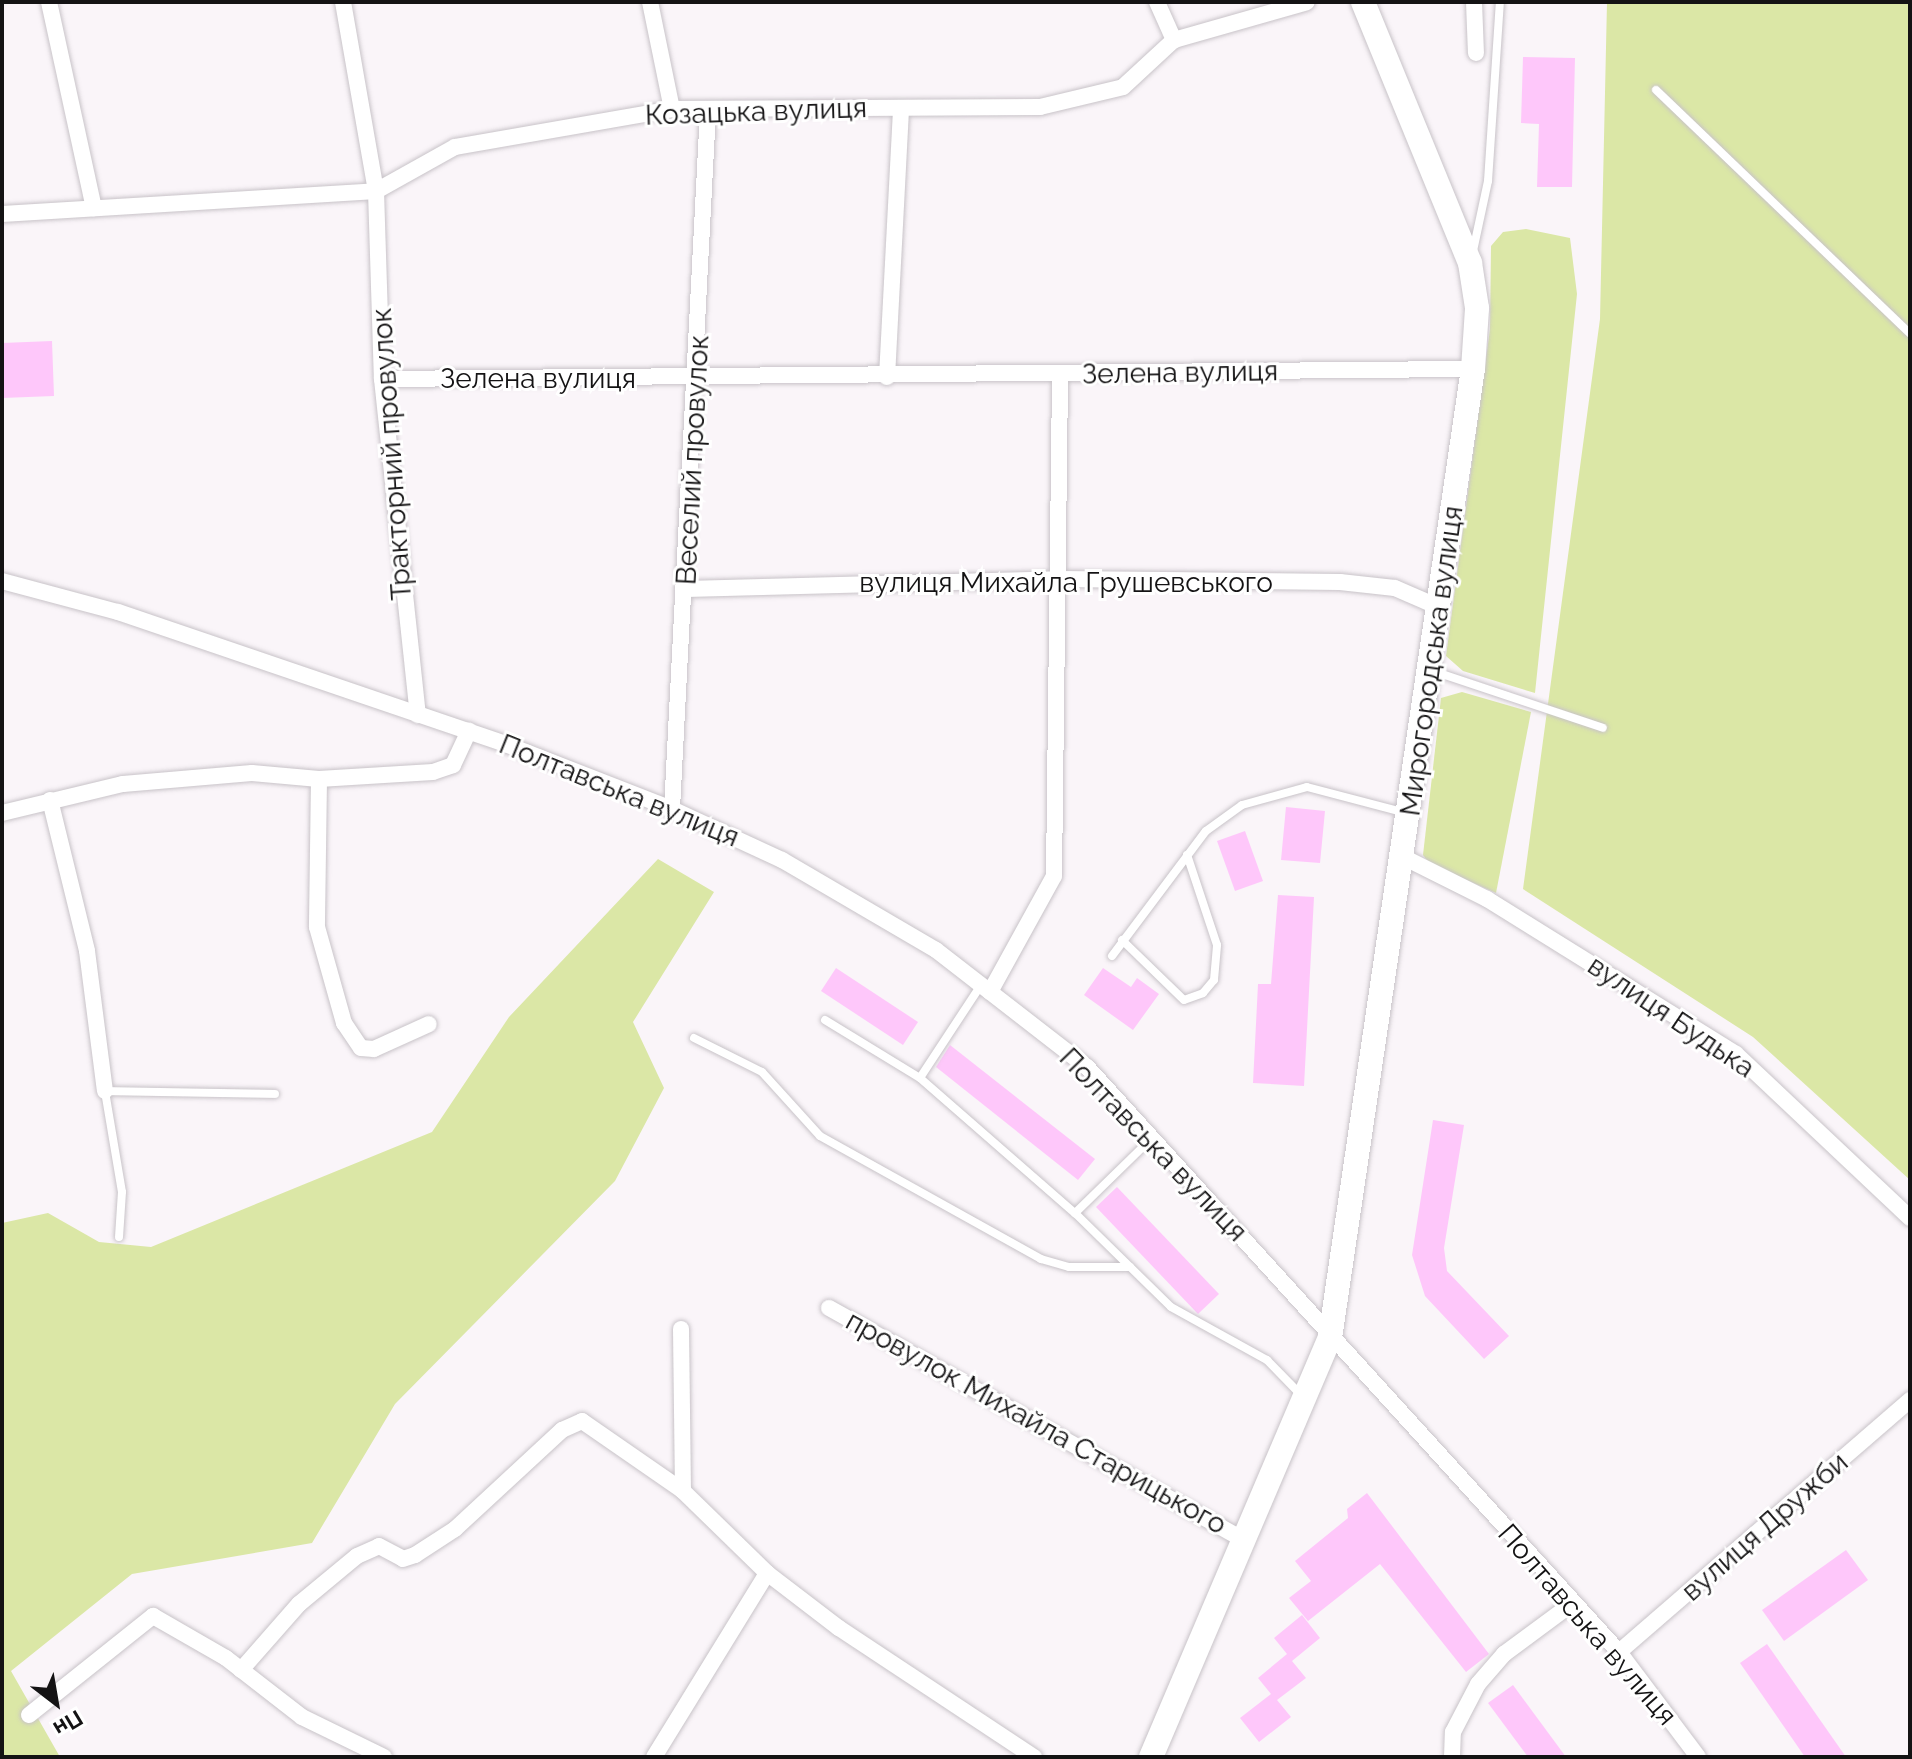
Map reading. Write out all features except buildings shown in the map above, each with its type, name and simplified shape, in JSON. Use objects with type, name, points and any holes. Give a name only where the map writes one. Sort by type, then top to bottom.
[{"type":"street","points":[[49,2],[94,208]]},
{"type":"street","name":"Тракторний провулок","points":[[343,2],[376,191],[382,379],[418,715]]},
{"type":"street","points":[[650,2],[672,109]]},
{"type":"street","points":[[1157,2],[1174,40]]},
{"type":"street","name":"Козацька вулиця","points":[[2,214],[376,191],[455,147],[672,109],[1040,107],[1099,97],[1123,87],[1174,40],[1307,2]]},
{"type":"street","name":"Мирогородська вулиця","points":[[1151,1757],[1330,1338],[1432,671],[1473,369],[1477,308],[1470,263],[1363,2]]},
{"type":"street","points":[[1474,2],[1476,53]]},
{"type":"street","points":[[887,377],[901,108]]},
{"type":"street","name":"Веселий провулок","points":[[672,809],[698,379],[708,110]]},
{"type":"street","name":"Зелена вулиця","points":[[382,379],[698,379],[1473,369]]},
{"type":"street","points":[[985,988],[1054,876],[1060,375]]},
{"type":"street","name":"вулиця Михайла Грушевського","points":[[686,589],[1059,579],[1340,582],[1395,588],[1441,608]]},
{"type":"street","name":"Полтавська вулиця","points":[[2,581],[118,612],[469,731],[672,809],[782,860],[936,950],[1087,1067],[1153,1137],[1330,1338],[1619,1652],[1698,1757]]},
{"type":"street","points":[[2,813],[123,784],[252,773],[319,779],[433,772],[453,765],[469,731]]},
{"type":"street","points":[[319,779],[317,927],[344,1023],[361,1048],[374,1049],[429,1024]]},
{"type":"street","points":[[50,800],[87,951],[105,1091]]},
{"type":"street","name":"вулиця Будька","points":[[1403,857],[1487,899],[1736,1054],[1910,1218]]},
{"type":"street","name":"провулок Михайла Старицького","points":[[829,1308],[1243,1539]]},
{"type":"street","points":[[681,1329],[683,1491]]},
{"type":"street","name":"вулиця Дружби","points":[[1619,1652],[1910,1400]]},
{"type":"street","points":[[241,1670],[299,1604],[357,1556],[379,1546],[403,1559],[415,1555],[455,1529],[574,1421],[683,1491],[767,1573],[1034,1757]]},
{"type":"street","points":[[654,1757],[767,1573]]},
{"type":"street","points":[[1452,1757],[1453,1732],[1478,1684],[1504,1654],[1573,1603]]},
{"type":"street","points":[[29,1715],[153,1616],[241,1670],[302,1717],[384,1757]]},
{"type":"lane","points":[[1470,263],[1488,181],[1500,2]]},
{"type":"lane","points":[[1656,90],[1910,334]]},
{"type":"lane","points":[[1432,671],[1603,728]]},
{"type":"lane","points":[[1112,956],[1187,855],[1242,805],[1294,788],[1410,814]]},
{"type":"lane","points":[[1122,940],[1184,1000],[1203,993],[1214,980],[1217,945],[1187,855]]},
{"type":"lane","points":[[920,1078],[985,988]]},
{"type":"lane","points":[[825,1020],[920,1078],[1075,1213],[1171,1307],[1267,1360],[1304,1398]]},
{"type":"lane","points":[[694,1038],[762,1072],[820,1136],[1028,1252],[1069,1267],[1130,1267]]},
{"type":"lane","points":[[119,1237],[122,1192],[105,1091],[275,1094]]},
{"type":"lane","points":[[1075,1213],[1153,1137]]},
{"type":"green space","points":[[1607,2],[1910,2],[1910,1180],[1753,1037],[1523,889],[1600,319]]},
{"type":"green space","points":[[1526,229],[1570,238],[1577,294],[1535,693],[1463,671],[1446,656],[1490,329],[1491,246],[1503,232]]},
{"type":"green space","points":[[1462,692],[1531,712],[1496,893],[1429,863],[1423,855],[1441,698]]},
{"type":"green space","points":[[658,859],[714,892],[633,1022],[664,1088],[615,1181],[395,1404],[312,1543],[132,1574],[11,1671],[60,1757],[2,1757],[2,1223],[48,1213],[99,1242],[151,1247],[432,1132],[509,1017]]}]
